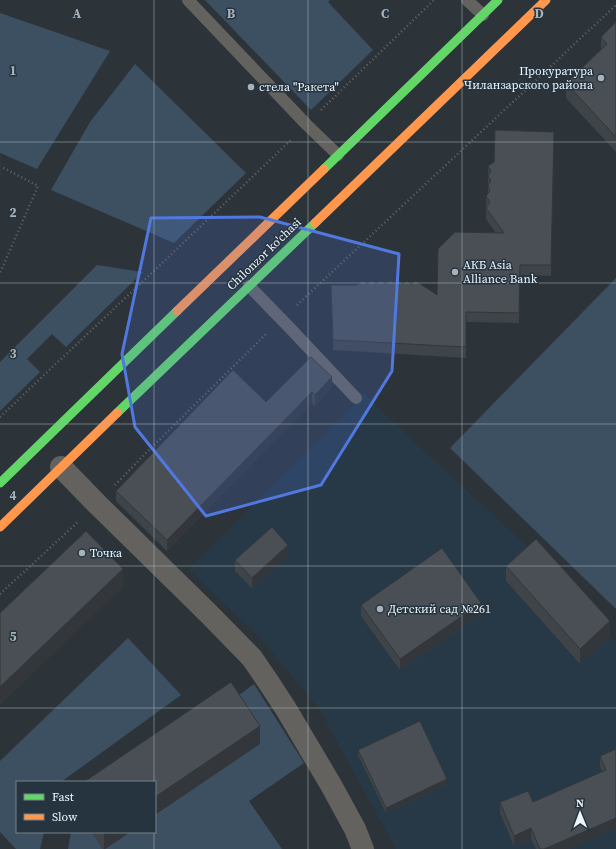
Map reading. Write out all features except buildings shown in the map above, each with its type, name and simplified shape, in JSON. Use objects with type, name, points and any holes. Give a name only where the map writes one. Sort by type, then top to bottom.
[{"type":"main road","name":"Chilonzor ko'chasi","points":[[0,483],[43,447],[338,155],[498,0]]},
{"type":"main road","name":"Chilonzor ko'chasi","points":[[0,527],[58,464],[249,286],[546,0]]},
{"type":"street","points":[[58,464],[252,658],[286,709],[322,768],[355,829],[363,849]]},
{"type":"lane","points":[[188,0],[306,124],[338,155]]},
{"type":"lane","points":[[467,0],[483,15]]},
{"type":"lane","points":[[249,286],[356,398]]},
{"type":"path","points":[[0,417],[273,158],[434,0]]},
{"type":"path","points":[[0,594],[97,504],[150,449],[281,319],[616,5]]},
{"type":"path","points":[[0,166],[38,186],[0,273]]},
{"type":"highlighted area","points":[[260,217],[399,254],[392,371],[321,485],[206,516],[135,427],[122,354],[151,218]]},
{"type":"shaded area","points":[[205,0],[330,0],[328,2],[373,50],[311,110]]},
{"type":"shaded area","points":[[0,13],[110,51],[37,169],[0,153]]},
{"type":"shaded area","points":[[135,64],[246,173],[174,243],[51,190],[90,122]]},
{"type":"shaded area","points":[[97,265],[143,272],[66,347],[52,334],[27,359],[40,372],[0,411],[0,362]]},
{"type":"shaded area","points":[[616,278],[616,609],[450,448]]},
{"type":"shaded area","name":"Детский сад №261","points":[[364,393],[426,453],[536,554],[506,581],[580,664],[610,636],[616,642],[616,849],[396,849],[319,709],[261,639],[188,569],[352,407]]},
{"type":"shaded area","points":[[128,638],[181,695],[62,781],[16,781],[16,833],[44,833],[40,849],[16,849],[0,832],[0,761]]},
{"type":"shaded area","points":[[254,684],[304,763],[249,801],[282,849],[105,849],[129,833],[156,833],[156,814],[231,701]]},
{"type":"shaded area","points":[[71,833],[93,833],[103,849],[68,849]]},
{"type":"traffic: fast","points":[[324,169],[498,0]]},
{"type":"traffic: fast","points":[[117,413],[315,223]]},
{"type":"traffic: fast","points":[[0,483],[177,311]]},
{"type":"traffic: slow","points":[[315,223],[546,0]]},
{"type":"traffic: slow","points":[[177,311],[324,169]]},
{"type":"traffic: slow","points":[[0,527],[117,413]]},
{"type":"place","name":"Прокуратура Чиланзарского района","points":[[601,78]]},
{"type":"place","name":"стела \"Ракета\"","points":[[251,87]]},
{"type":"place","name":"АКБ Asia Alliance Bank","points":[[455,272]]},
{"type":"place","name":"Точка","points":[[82,553]]},
{"type":"place","name":"Детский сад №261","points":[[380,609]]}]
